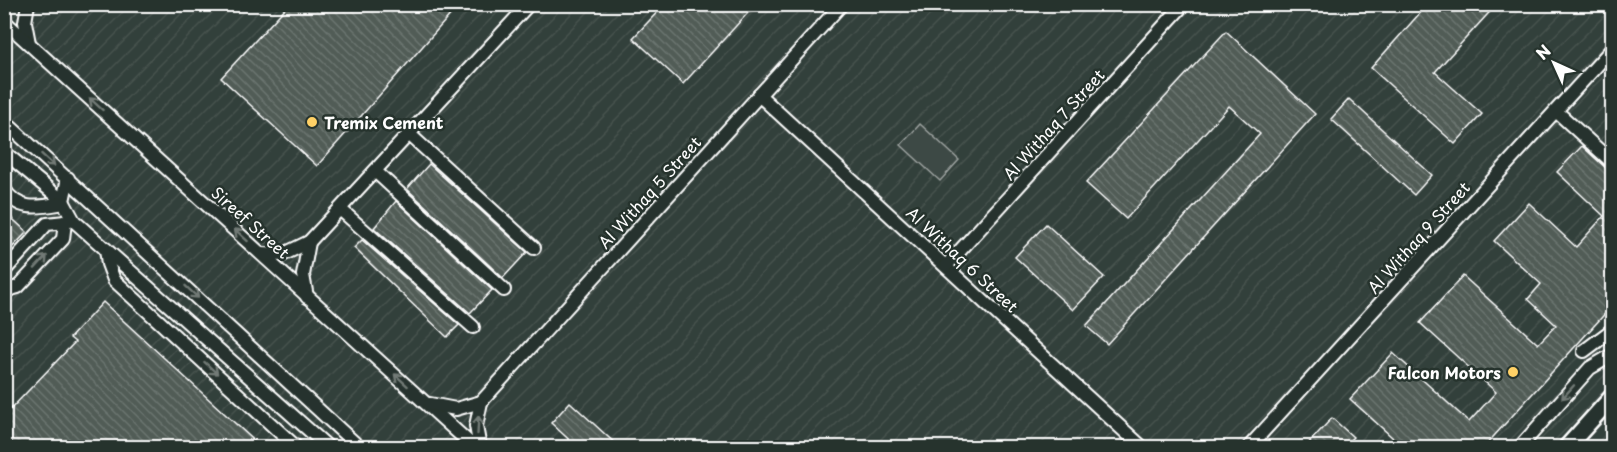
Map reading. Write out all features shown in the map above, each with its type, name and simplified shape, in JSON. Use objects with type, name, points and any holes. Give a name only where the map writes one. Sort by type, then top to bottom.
[{"type":"main road","points":[[1566,447],[1612,397]]},
{"type":"street","points":[[28,4],[25,22],[29,43]]},
{"type":"street","points":[[262,254],[282,255],[309,242],[529,4]]},
{"type":"street","name":"Al Withaq 5 Street","points":[[481,402],[842,4]]},
{"type":"street","name":"Al Withaq 7 Street","points":[[946,266],[1184,4]]},
{"type":"street","name":"Sireef Street","points":[[4,21],[475,447]]},
{"type":"street","name":"Al Withaq 9 Street","points":[[1248,447],[1612,49]]},
{"type":"street","name":"Al Withaq 6 Street","points":[[759,95],[1143,447]]},
{"type":"street","points":[[1556,111],[1610,154]]},
{"type":"street","points":[[5,122],[360,447]]},
{"type":"street","points":[[409,134],[534,248]]},
{"type":"street","points":[[6,156],[63,202]]},
{"type":"street","points":[[375,171],[504,290]]},
{"type":"street","points":[[4,291],[18,287],[63,239],[68,219],[63,202],[68,178]]},
{"type":"street","points":[[4,189],[11,198],[26,207],[63,202]]},
{"type":"street","points":[[340,209],[473,327]]},
{"type":"street","points":[[68,219],[106,249],[329,447]]},
{"type":"street","points":[[4,271],[47,224],[68,219]]},
{"type":"street","points":[[308,297],[303,275],[309,242]]},
{"type":"street","points":[[106,249],[108,264],[114,280],[297,447]]},
{"type":"street","points":[[1584,351],[1612,330]]},
{"type":"street","points":[[1519,447],[1590,368],[1612,355]]},
{"type":"street","points":[[234,389],[249,375]]},
{"type":"street","points":[[427,404],[456,410],[481,402],[476,426],[480,447]]},
{"type":"shaded area","points":[[4,5],[1612,5],[1612,447],[5,447]]},
{"type":"shaded area","points":[[920,124],[959,160],[940,181],[901,145]]},
{"type":"building","name":"Tremix Cement","points":[[289,4],[460,4],[317,166],[221,78]]},
{"type":"building","points":[[665,4],[756,4],[683,84],[633,38]]},
{"type":"building","points":[[1428,4],[1497,4],[1435,72],[1482,114],[1455,144],[1371,68]]},
{"type":"building","points":[[1226,31],[1315,114],[1107,344],[1086,326],[1260,134],[1229,106],[1126,219],[1086,183]]},
{"type":"building","points":[[1349,99],[1432,175],[1414,195],[1331,119]]},
{"type":"building","points":[[1582,146],[1606,168],[1612,170],[1612,306],[1484,447],[1403,447],[1350,399],[1393,353],[1469,422],[1496,392],[1420,323],[1463,276],[1538,344],[1556,325],[1528,299],[1541,284],[1494,241],[1529,203],[1576,247],[1604,216],[1557,172]]},
{"type":"building","points":[[429,164],[527,252],[503,278],[407,189]]},
{"type":"building","points":[[396,201],[492,290],[470,313],[374,228]]},
{"type":"building","points":[[4,211],[27,232],[4,256]]},
{"type":"building","points":[[1046,224],[1104,277],[1073,310],[1015,257]]},
{"type":"building","points":[[362,240],[459,325],[447,337],[354,248]]},
{"type":"building","points":[[103,302],[261,447],[17,447],[4,435],[4,416],[75,342],[70,338]]},
{"type":"building","points":[[570,402],[619,447],[577,447],[551,423]]},
{"type":"building","points":[[1332,418],[1353,437],[1343,447],[1305,447]]},
{"type":"place","name":"Tremix Cement","points":[[312,122]]},
{"type":"place","name":"Falcon Motors","points":[[1513,372]]}]
